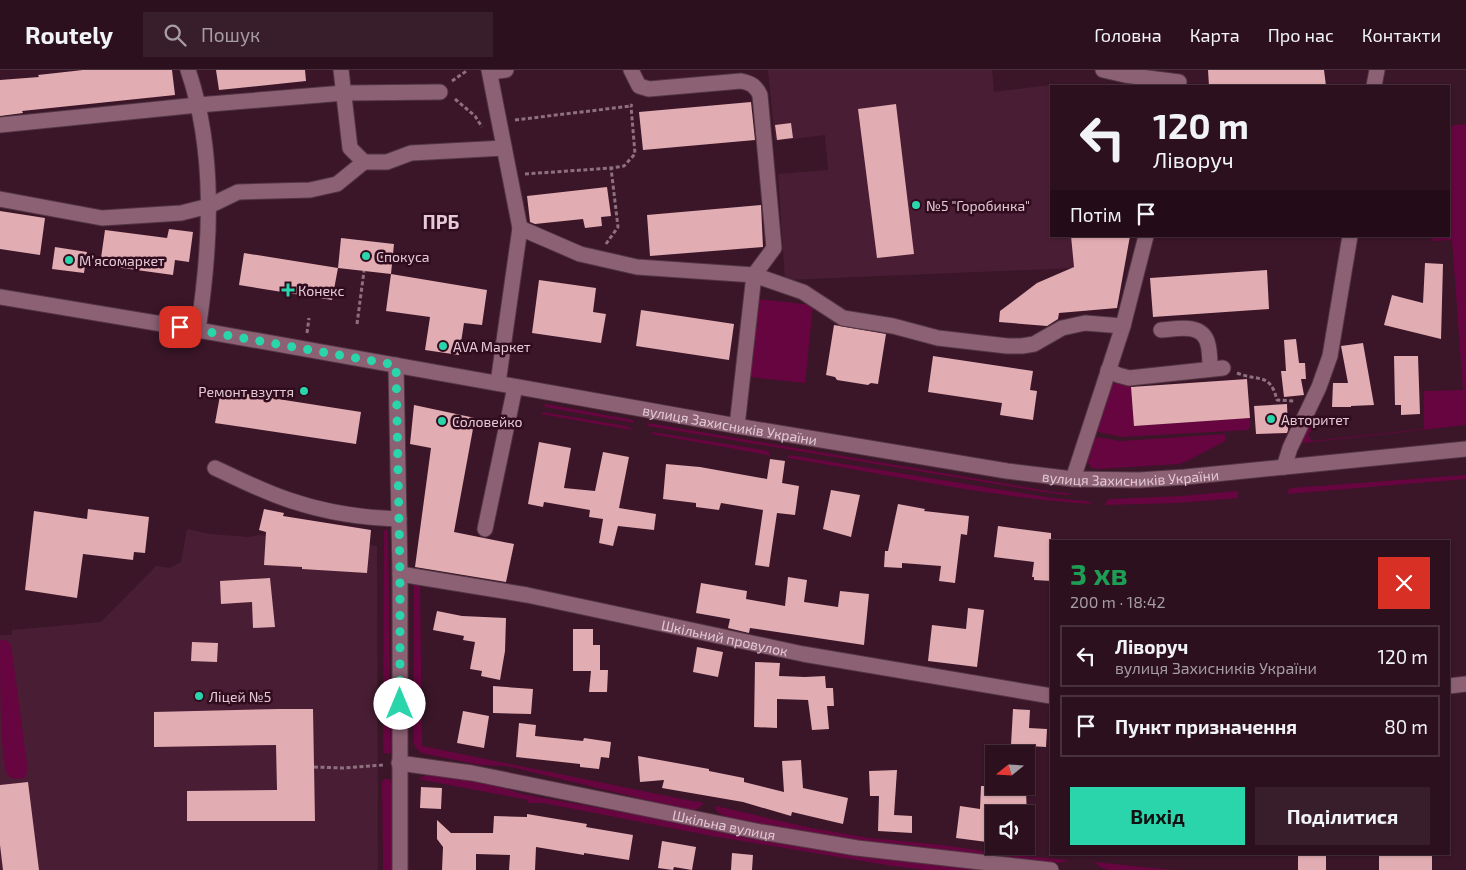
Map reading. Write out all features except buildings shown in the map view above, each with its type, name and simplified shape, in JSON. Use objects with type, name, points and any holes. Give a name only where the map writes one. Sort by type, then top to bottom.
[{"type":"street","points":[[188,70],[198,105],[205,150],[209,206],[203,301],[198,330]]},
{"type":"street","points":[[341,70],[350,148],[364,162]]},
{"type":"street","points":[[498,383],[520,228],[510,175],[501,149],[499,122],[490,71],[506,70]]},
{"type":"street","points":[[631,70],[639,86],[649,89],[741,81],[749,82],[760,95],[774,248],[754,275],[737,426]]},
{"type":"street","points":[[1103,70],[1125,76],[1180,80]]},
{"type":"street","points":[[1374,85],[1377,70]]},
{"type":"street","points":[[0,125],[198,105],[344,93],[440,92]]},
{"type":"street","points":[[0,199],[102,218],[181,213],[209,206],[238,192],[310,190],[337,184],[364,162],[387,162],[411,153],[501,149]]},
{"type":"street","points":[[520,228],[580,254],[637,268],[754,275],[804,292],[844,318],[893,326],[938,338],[1022,346],[1034,344],[1062,328],[1085,324],[1123,326]]},
{"type":"street","points":[[1073,479],[1123,326],[1146,237]]},
{"type":"street","points":[[1284,466],[1290,448],[1325,372],[1330,356],[1350,237]]},
{"type":"street","name":"вулиця Захисників України","points":[[0,297],[198,330],[737,426],[1007,471],[1073,479],[1148,479],[1466,449]]},
{"type":"street","points":[[1108,370],[1129,378],[1217,368],[1208,342],[1203,334],[1192,328],[1161,330]]},
{"type":"street","points":[[396,365],[400,574],[400,870]]},
{"type":"street","points":[[485,529],[515,387]]},
{"type":"street","points":[[215,468],[289,500],[332,511],[381,519],[399,519]]},
{"type":"street","name":"Шкільний провулок","points":[[400,574],[527,595],[803,654],[1050,696]]},
{"type":"street","points":[[1450,686],[1466,684]]},
{"type":"street","name":"Шкільна вулиця","points":[[400,763],[472,773],[761,832],[838,845],[1051,870]]},
{"type":"path","points":[[510,175],[624,166],[635,154],[631,106],[639,86]]},
{"type":"path","points":[[440,92],[454,98],[475,116],[501,149]]},
{"type":"path","points":[[499,122],[631,106]]},
{"type":"path","points":[[590,256],[605,246],[618,227],[611,168]]},
{"type":"path","points":[[357,324],[364,271]]},
{"type":"path","points":[[1217,368],[1266,380],[1274,386],[1277,400],[1310,404]]},
{"type":"path","points":[[314,766],[343,768],[400,763]]},
{"type":"shaded area","name":"№5 \"Горобинка\"","points":[[768,70],[992,70],[994,92],[1057,84],[1050,85],[1050,237],[1071,237],[1074,268],[785,280],[778,174],[828,170],[825,135],[775,141]]},
{"type":"shaded area","points":[[1466,124],[1466,425],[1303,443],[1300,441],[1312,419],[1323,416],[1308,435],[1312,441],[1424,429],[1424,391],[1463,390],[1452,240],[1431,241],[1432,237],[1450,237],[1450,126]]},
{"type":"shaded area","points":[[758,299],[813,305],[805,383],[749,377]]},
{"type":"shaded area","points":[[1114,380],[1126,381],[1131,387],[1134,426],[1250,418],[1250,428],[1247,430],[1122,437],[1098,432],[1097,426]]},
{"type":"shaded area","points":[[546,404],[633,420],[634,423],[545,407]]},
{"type":"shaded area","points":[[543,412],[626,426],[631,430],[541,414]]},
{"type":"shaded area","points":[[648,423],[1075,494],[1066,495],[1043,492],[648,426]]},
{"type":"shaded area","points":[[653,432],[763,450],[769,452],[770,459],[768,455],[651,434]]},
{"type":"shaded area","points":[[1225,434],[1225,441],[1179,464],[1098,469],[1092,468],[1088,463],[1093,439],[1097,437],[1120,441]]},
{"type":"shaded area","points":[[790,455],[1052,498],[1086,501],[1093,504],[1016,497],[978,491],[787,458]]},
{"type":"shaded area","points":[[1466,475],[1466,479],[1287,494],[1288,490],[1292,488]]},
{"type":"shaded area","points":[[1238,492],[1238,498],[1178,503],[1105,505],[1107,500],[1111,499],[1182,496]]},
{"type":"shaded area","name":"Ліцей №5","points":[[187,529],[210,534],[249,537],[259,535],[377,546],[378,870],[0,870],[0,635],[12,635],[12,630],[101,622],[156,566],[170,568],[181,562]]},
{"type":"shaded area","points":[[387,529],[390,754],[384,753],[383,747],[384,531]]},
{"type":"shaded area","points":[[421,580],[620,618],[741,647],[1025,695],[1029,700],[742,649],[568,609],[420,583],[422,746],[697,802],[699,800],[701,803],[705,803],[695,810],[688,810],[507,766],[480,765],[421,753],[414,744],[414,586],[415,582]]},
{"type":"shaded area","points":[[0,640],[5,640],[11,644],[28,771],[24,778],[10,777],[7,774],[5,765],[1,710]]},
{"type":"shaded area","points":[[426,775],[482,781],[522,794],[865,856],[983,870],[925,870],[712,836],[543,803],[528,803],[528,800],[418,779]]},
{"type":"shaded area","points":[[384,779],[390,779],[392,784],[392,870],[383,870],[382,782]]},
{"type":"shaded area","points":[[716,806],[811,828],[869,838],[985,851],[985,855],[1011,855],[1069,860],[1060,863],[1017,861],[916,846],[777,830],[727,817],[716,810]]},
{"type":"shaded area","points":[[1094,862],[1173,870],[1109,870],[1100,867]]},
{"type":"place","name":"№5 \"Горобинка\"","points":[[916,205]]},
{"type":"place","name":"Спокуса","points":[[366,256]]},
{"type":"place","name":"Мʼясомаркет","points":[[69,260]]},
{"type":"place","name":"Конекс","points":[[288,290]]},
{"type":"place","name":"AVA Маркет","points":[[443,346]]},
{"type":"place","name":"Ремонт взуття","points":[[304,391]]},
{"type":"place","name":"Авторитет","points":[[1271,419]]},
{"type":"place","name":"Соловейко","points":[[442,421]]},
{"type":"place","name":"Ліцей №5","points":[[199,696]]},
{"type":"district","name":"ПРБ","points":[[441,221]]},
{"type":"route","points":[[180,327],[396,365],[400,574],[400,704]]}]
